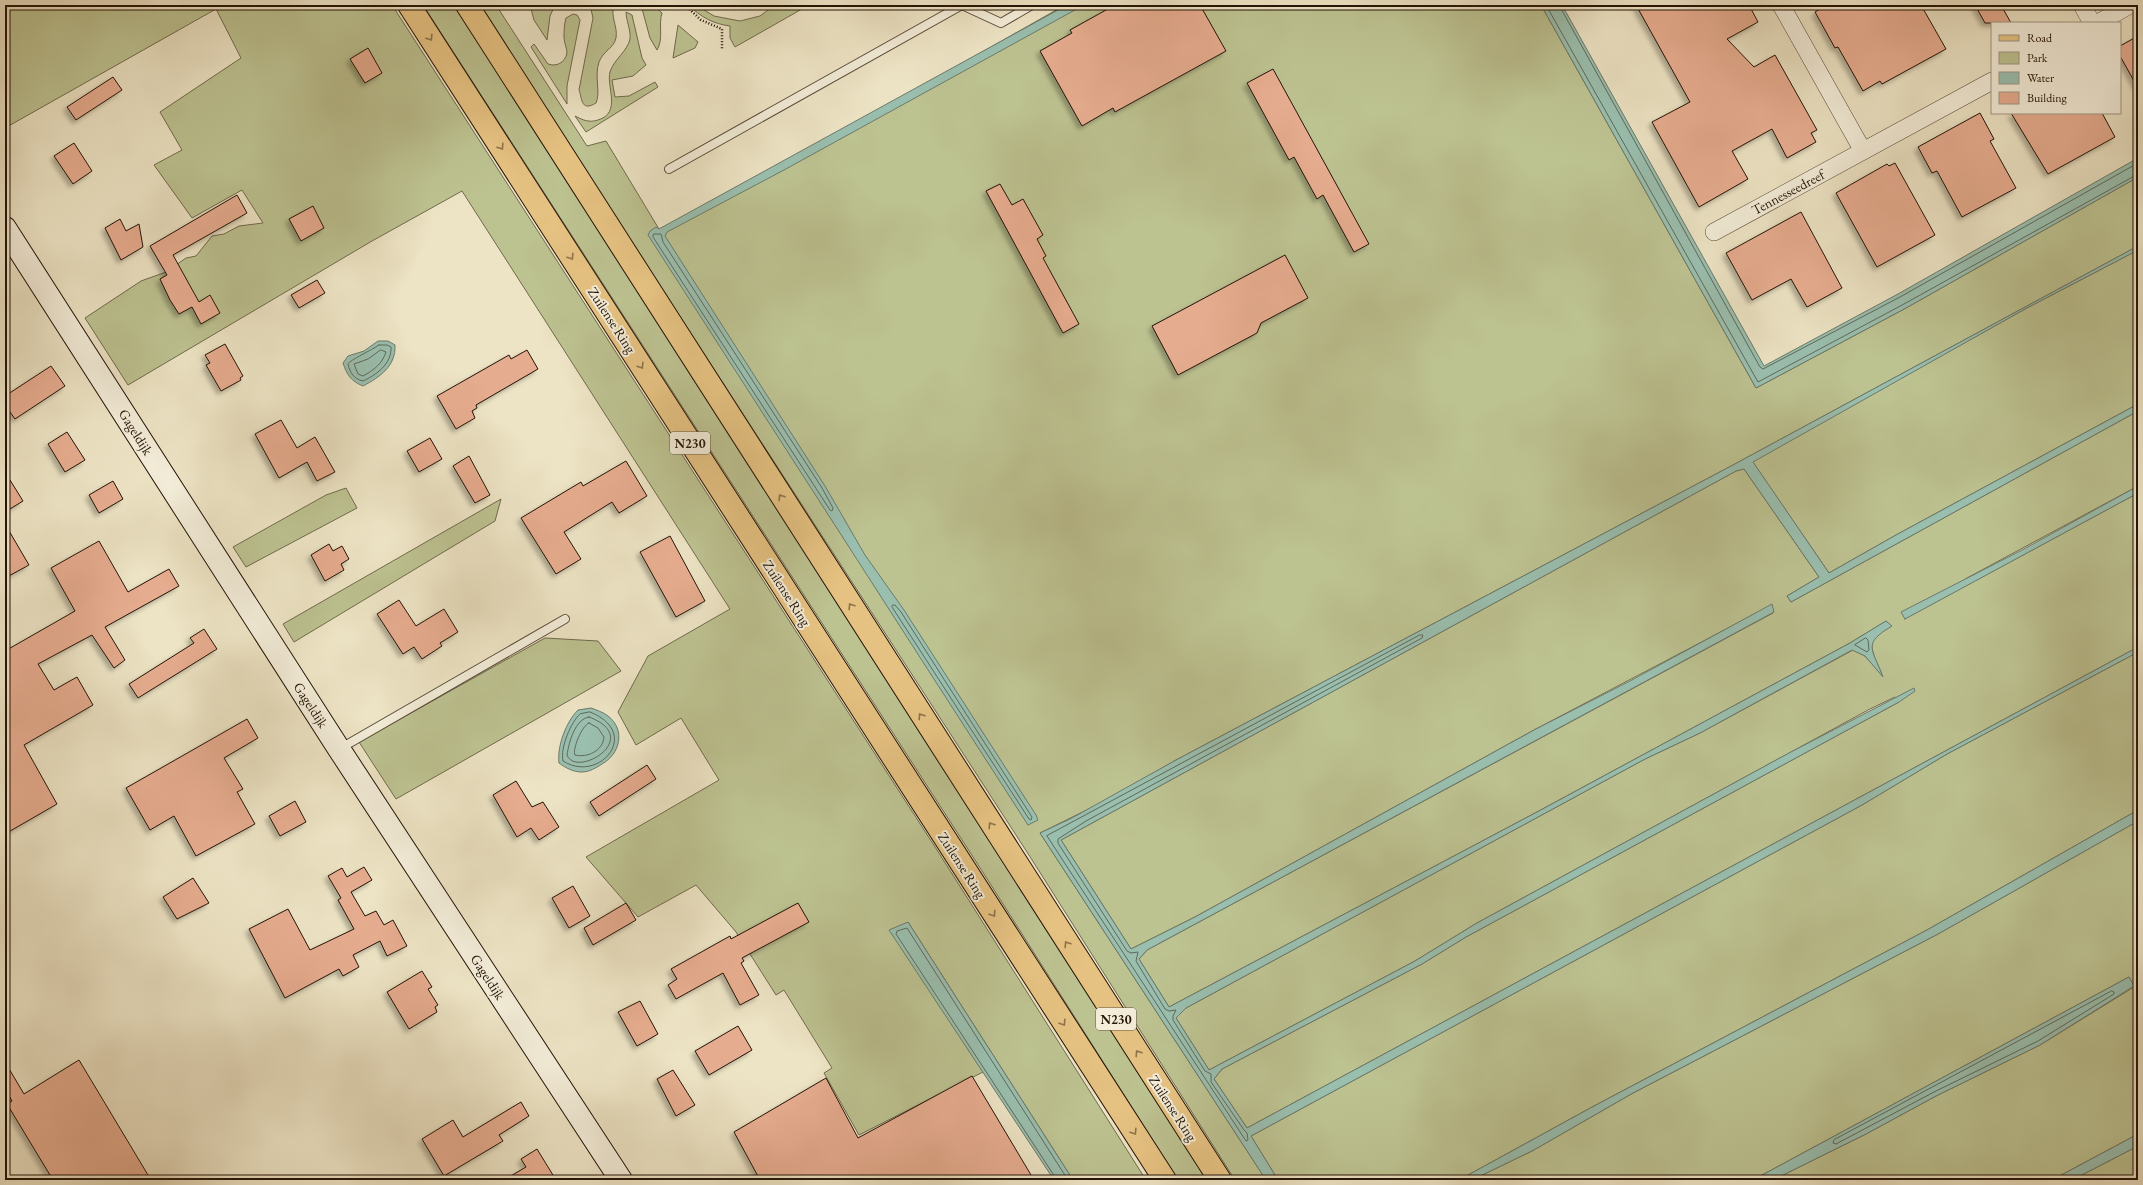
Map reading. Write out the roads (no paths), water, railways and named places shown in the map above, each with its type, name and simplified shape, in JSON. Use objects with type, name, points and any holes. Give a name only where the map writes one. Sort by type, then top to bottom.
[{"type":"main road","name":"Zuilense Ring","points":[[409,5],[1165,1180]]},
{"type":"main road","name":"Zuilense Ring","points":[[467,5],[1220,1180]]},
{"type":"street","points":[[1781,5],[1863,151]]},
{"type":"street","points":[[2082,5],[2091,22]]},
{"type":"street","points":[[2100,22],[2130,5]]},
{"type":"street","name":"Tennesseedreef","points":[[1714,232],[1991,82]]},
{"type":"street","name":"Gageldijk","points":[[5,228],[339,749],[621,1180]]},
{"type":"lane","points":[[669,168],[962,5],[1001,23],[1032,5]]},
{"type":"lane","points":[[339,749],[565,619]]},
{"type":"water","points":[[1067,5],[1084,5],[784,170],[667,232],[665,236],[825,486],[865,555],[904,610],[1036,815],[1038,820],[1028,825],[648,235],[650,231],[656,227],[659,229]]},
{"type":"water","points":[[1541,5],[1562,5],[1764,366],[1898,294],[2138,158],[2138,177],[1906,308],[1756,388]]},
{"type":"water","points":[[2138,246],[2138,250],[2025,309],[1753,462],[1829,573],[2138,404],[2138,411],[1791,602],[1787,596],[1819,577],[1744,469],[1736,471],[1061,840],[1131,949],[1195,917],[1534,730],[1630,681],[1772,604],[1774,612],[1147,950],[1139,959],[1169,1007],[1537,812],[1850,643],[1886,621],[1892,626],[1876,637],[1872,647],[1883,677],[1865,656],[1852,650],[1700,733],[1645,759],[1186,1008],[1176,1018],[1209,1070],[1415,961],[1477,923],[1789,753],[1914,688],[1915,691],[1899,702],[1466,937],[1422,964],[1222,1069],[1214,1079],[1247,1128],[2138,647],[2138,652],[1947,754],[1862,805],[1251,1136],[1278,1180],[1266,1180],[1040,833],[1072,818],[1176,760],[1733,465]]},
{"type":"water","points":[[378,341],[388,341],[395,345],[393,359],[381,375],[363,386],[355,382],[350,377],[343,363],[348,356],[364,351]]},
{"type":"water","points":[[2138,486],[2138,493],[1905,619],[1901,612],[2024,549]]},
{"type":"water","points":[[591,708],[600,711],[614,722],[619,735],[617,748],[608,760],[595,768],[582,772],[576,771],[559,763],[559,749],[566,728],[574,715],[578,710]]},
{"type":"water","points":[[2138,810],[2138,821],[1938,934],[1633,1093],[1532,1151],[1472,1180],[1459,1180],[1594,1106],[1927,930]]},
{"type":"water","points":[[908,922],[1073,1180],[1054,1180],[889,930]]},
{"type":"water","points":[[2129,977],[2134,986],[2040,1045],[1936,1096],[1866,1134],[1773,1180],[1753,1180]]},
{"type":"water","points":[[2138,1134],[2138,1146],[2072,1180],[2052,1180]]}]
